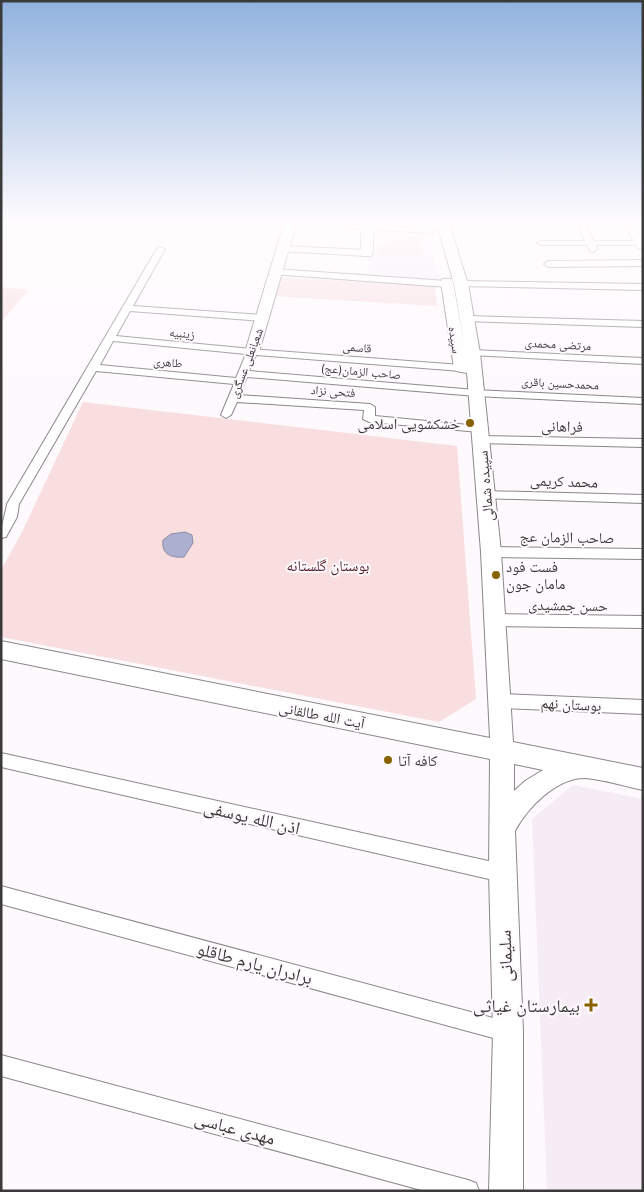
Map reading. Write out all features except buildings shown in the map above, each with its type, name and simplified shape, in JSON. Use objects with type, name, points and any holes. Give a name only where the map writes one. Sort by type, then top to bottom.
[{"type":"main road","name":"شعبانعلی عسگری","points":[[252,352],[273,280]]},
{"type":"main road","name":"سپیده","points":[[447,280],[469,363]]},
{"type":"main road","name":"سپیده شمالی","points":[[458,280],[461,284],[467,319],[469,363],[476,392],[491,552],[502,752]]},
{"type":"main road","name":"آیت الله طالقانی","points":[[1,650],[643,779]]},
{"type":"main road","name":"سلیمانی","points":[[502,752],[502,873],[508,1032],[506,1191]]},
{"type":"main road","points":[[502,830],[517,804],[538,784],[561,774],[586,768]]},
{"type":"street","points":[[1,534],[11,517],[13,504],[144,280]]},
{"type":"street","points":[[384,280],[447,284]]},
{"type":"street","points":[[461,284],[643,287]]},
{"type":"street","points":[[128,308],[262,318]]},
{"type":"street","points":[[467,319],[643,324]]},
{"type":"street","name":"زینبیه","points":[[110,338],[252,352]]},
{"type":"street","name":"قاسمی","points":[[252,352],[469,363]]},
{"type":"street","name":"شعبانعلی عسگری","points":[[226,415],[252,352]]},
{"type":"street","name":"مرتضی محمدی","points":[[469,363],[643,361]]},
{"type":"street","name":"طاهری","points":[[94,368],[242,377]]},
{"type":"street","name":"صاحب الزمان(عج)","points":[[242,377],[476,392]]},
{"type":"street","name":"محمدحسین باقری","points":[[476,392],[643,401]]},
{"type":"street","name":"فتحی نزاد","points":[[232,398],[370,407],[369,419],[480,434]]},
{"type":"street","name":"فراهانی","points":[[480,434],[643,443]]},
{"type":"street","name":"محمد کریمی","points":[[485,495],[643,499]]},
{"type":"street","name":"صاحب الزمان عج","points":[[491,552],[643,554]]},
{"type":"street","name":"حسن جمشیدی","points":[[494,620],[643,622]]},
{"type":"street","name":"بوستان نهم","points":[[500,701],[643,707]]},
{"type":"street","name":"اذن الله یوسفی","points":[[1,760],[502,873]]},
{"type":"street","name":"برادران یارم طاقلو","points":[[1,895],[508,1032]]},
{"type":"street","name":"مهدی عباسی","points":[[1,1065],[468,1191]]},
{"type":"shaded area","name":"بیمارستان غیاثی","points":[[573,785],[643,799],[643,1191],[547,1191],[532,819]]},
{"type":"green space","points":[[275,280],[322,280],[435,286],[437,306],[271,296]]},
{"type":"green space","points":[[1,287],[29,290],[1,322]]},
{"type":"green space","name":"بوستان گلستانه","points":[[83,402],[457,446],[476,699],[439,722],[1,637],[1,570],[22,532]]},
{"type":"water","points":[[185,532],[192,535],[193,543],[184,557],[175,557],[168,554],[164,549],[163,540],[171,534]]},
{"type":"place","name":"خشکشویی اسلامی","points":[[470,423]]},
{"type":"place","name":"فست فود مامان جون","points":[[496,575]]},
{"type":"place","name":"کافه آتا","points":[[388,760]]},
{"type":"place","name":"بیمارستان غیاثی","points":[[591,1005]]}]
